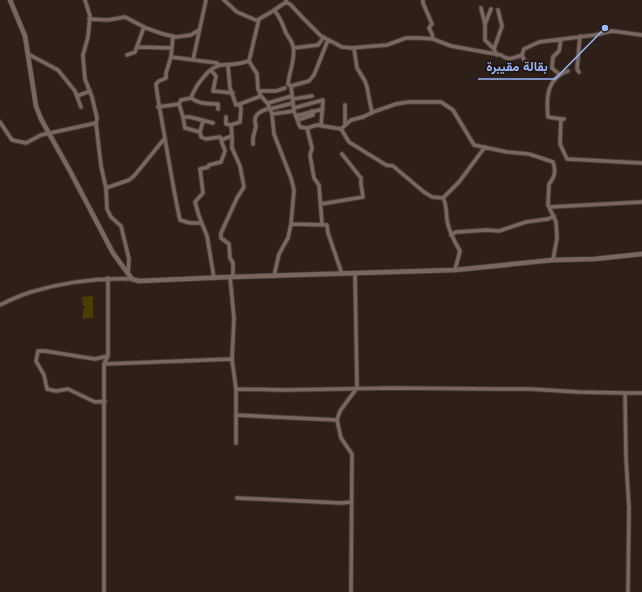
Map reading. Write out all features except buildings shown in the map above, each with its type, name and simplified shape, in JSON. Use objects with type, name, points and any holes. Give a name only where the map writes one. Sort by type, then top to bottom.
[{"type":"street","points":[[10,0],[25,36],[36,106],[113,253],[132,279]]},
{"type":"street","points":[[85,0],[90,16],[88,37],[83,55],[85,79],[90,91],[97,118],[96,123],[101,166],[106,188],[107,209],[111,217],[121,226],[129,259],[128,274]]},
{"type":"street","points":[[193,60],[206,0]]},
{"type":"street","points":[[224,0],[237,12],[258,21]]},
{"type":"street","points":[[423,0],[432,24],[429,28],[432,34],[432,39]]},
{"type":"street","points":[[274,276],[279,254],[288,238],[291,224],[294,190],[291,178],[274,134],[270,108],[268,103],[261,96],[257,74],[249,61],[259,19],[286,1],[312,28],[328,40],[342,47],[354,48],[387,45],[406,38],[432,39],[450,46],[513,59],[522,54],[524,49],[539,42],[595,35],[612,31],[642,35]]},
{"type":"street","points":[[481,8],[485,24],[485,40],[494,49],[497,55]]},
{"type":"street","points":[[485,24],[491,9]]},
{"type":"street","points":[[274,10],[280,17],[285,32],[294,48],[288,84],[291,86],[294,109],[300,127],[307,128],[312,126],[321,126],[342,129]]},
{"type":"street","points":[[494,49],[502,26],[498,10]]},
{"type":"street","points":[[90,19],[108,20],[124,17],[162,34],[173,36],[191,35],[199,30]]},
{"type":"street","points":[[127,56],[135,52],[144,27]]},
{"type":"street","points":[[173,36],[171,57],[166,78],[156,84],[158,106],[180,220],[190,223],[202,223]]},
{"type":"street","points":[[579,72],[577,69],[580,36]]},
{"type":"street","points":[[294,48],[318,45],[324,37]]},
{"type":"street","points":[[291,86],[309,81],[314,75],[328,40]]},
{"type":"street","points":[[559,74],[552,68],[553,57],[559,51],[561,40]]},
{"type":"street","points":[[136,47],[172,48]]},
{"type":"street","points":[[354,48],[357,68],[365,81],[372,113]]},
{"type":"street","points":[[28,54],[58,70],[77,96],[81,107]]},
{"type":"street","points":[[522,54],[524,60],[543,70]]},
{"type":"street","points":[[171,57],[217,63],[228,66],[249,61]]},
{"type":"street","points":[[191,98],[198,83],[211,70],[220,65]]},
{"type":"street","points":[[228,66],[230,88],[236,105],[261,96]]},
{"type":"street","points":[[211,70],[216,76],[213,91],[233,93]]},
{"type":"street","points":[[568,71],[559,74],[551,83],[548,94],[548,116],[563,119],[560,144],[567,159],[642,163]]},
{"type":"street","points":[[259,91],[276,91],[285,88]]},
{"type":"street","points":[[77,96],[90,91]]},
{"type":"street","points":[[268,103],[312,96]]},
{"type":"street","points":[[158,106],[179,104],[181,100],[191,98],[200,103],[218,104],[218,109]]},
{"type":"street","points":[[253,144],[256,126],[254,122],[255,117],[260,112],[293,100]]},
{"type":"street","points":[[272,114],[323,100],[321,126]]},
{"type":"street","points":[[342,129],[350,120],[363,117],[396,104],[408,102],[441,102],[452,110],[474,145],[507,152],[529,154],[553,162],[555,168],[554,178],[549,184],[548,205],[556,222],[557,238],[553,260]]},
{"type":"street","points":[[179,104],[185,128],[200,132]]},
{"type":"street","points":[[226,117],[226,124],[231,125],[240,122],[240,104]]},
{"type":"street","points":[[345,105],[345,124]]},
{"type":"street","points":[[296,116],[322,109]]},
{"type":"street","points":[[298,120],[313,115],[312,111]]},
{"type":"street","points":[[182,117],[190,116],[213,123]]},
{"type":"street","points":[[203,120],[200,132],[201,137],[206,139],[220,137],[225,151],[221,162],[209,165],[208,167],[200,168],[203,193],[195,202],[207,236],[214,278]]},
{"type":"street","points":[[0,122],[12,140],[26,143],[41,135],[96,123]]},
{"type":"street","points":[[231,125],[232,148],[240,166],[244,187],[237,198],[221,233],[221,238],[229,244],[230,258],[233,263],[232,277],[234,318],[232,359],[236,389],[236,443]]},
{"type":"street","points":[[307,128],[312,148],[310,155],[314,178],[319,185],[322,224]]},
{"type":"street","points":[[342,129],[350,142],[386,165],[393,166],[432,197],[443,198]]},
{"type":"street","points":[[222,140],[232,136]]},
{"type":"street","points":[[106,188],[134,176],[165,138]]},
{"type":"street","points":[[443,198],[459,182],[485,147]]},
{"type":"street","points":[[321,204],[363,197],[360,184],[361,178],[342,154]]},
{"type":"street","points":[[443,198],[446,204],[447,220],[451,235],[460,251],[455,270]]},
{"type":"street","points":[[550,207],[642,202]]},
{"type":"street","points":[[451,235],[456,232],[488,230],[499,231],[526,222],[554,216]]},
{"type":"street","points":[[291,224],[327,224],[328,232],[342,274]]},
{"type":"street","points":[[0,305],[30,292],[70,283],[108,278],[132,279],[139,281],[455,270],[553,260],[594,259],[642,254]]},
{"type":"street","points":[[351,592],[352,454],[341,438],[337,420],[340,411],[357,388],[355,273]]},
{"type":"street","points":[[104,592],[104,364],[108,356],[108,278]]},
{"type":"street","points":[[105,401],[95,402],[68,389],[56,391],[47,389],[44,375],[36,361],[38,351],[95,359],[108,356]]},
{"type":"street","points":[[104,364],[232,359]]},
{"type":"street","points":[[236,389],[530,389],[578,392],[642,393]]},
{"type":"street","points":[[625,392],[626,458],[629,508],[628,592]]},
{"type":"street","points":[[236,415],[337,420]]},
{"type":"street","points":[[237,498],[341,503],[351,502]]},
{"type":"shaded area","points":[[93,296],[93,318],[83,319],[83,308],[85,308],[85,306],[83,306],[82,297]]},
{"type":"place","name":"بقالة مقيبرة","points":[[605,28]]}]
